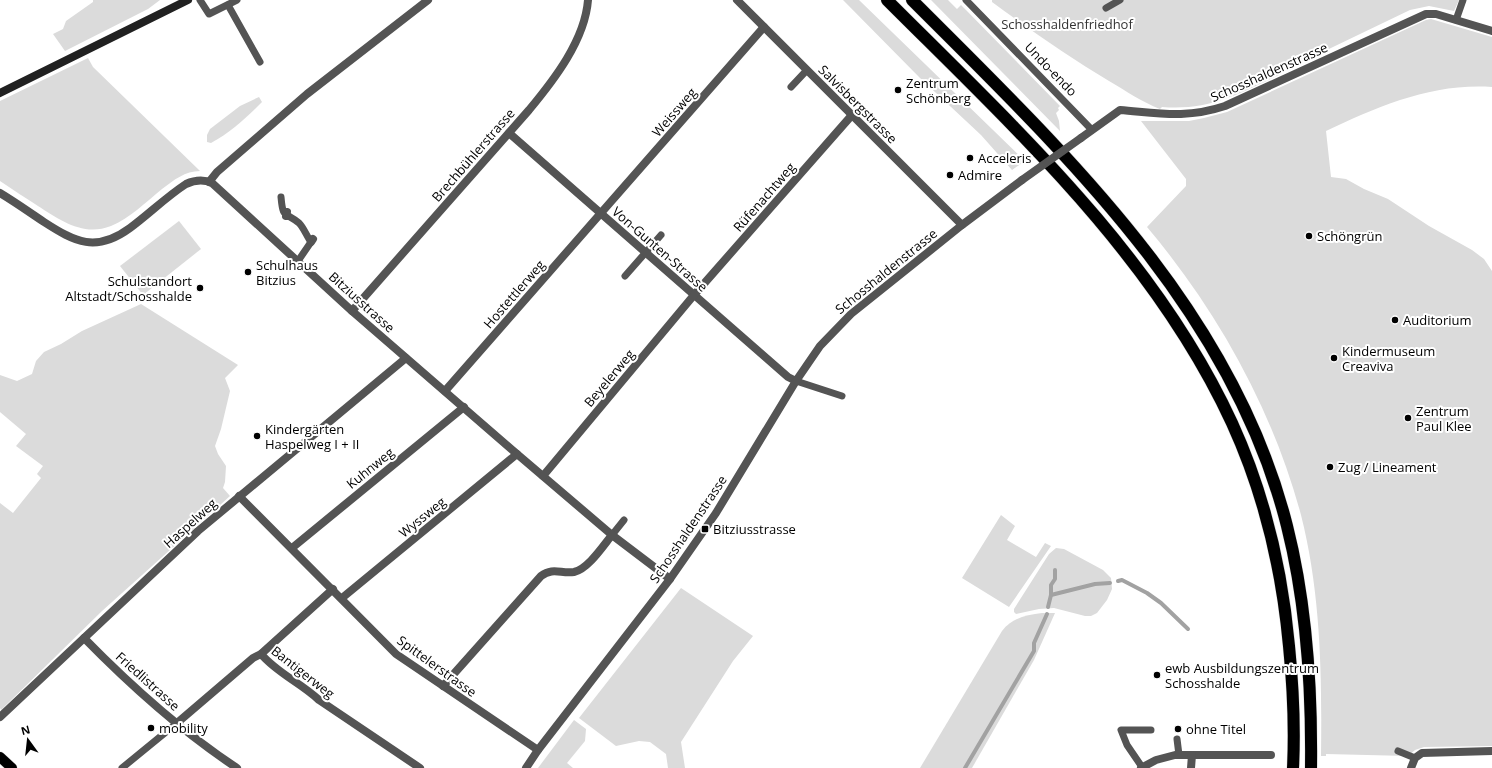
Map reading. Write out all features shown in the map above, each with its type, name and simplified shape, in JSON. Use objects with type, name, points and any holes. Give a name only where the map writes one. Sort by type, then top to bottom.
[{"type":"highway","points":[[887,0],[1013,127],[1093,213],[1162,302],[1194,351],[1215,389],[1232,424],[1253,475],[1276,555],[1286,612],[1291,668],[1293,768]]},
{"type":"highway","points":[[912,0],[1045,134],[1125,224],[1160,269],[1193,316],[1237,392],[1270,469],[1287,524],[1295,559],[1303,608],[1309,667],[1311,768]]},
{"type":"main road","points":[[0,93],[188,0]]},
{"type":"main road","points":[[0,757],[12,768]]},
{"type":"street","points":[[0,193],[63,234],[78,241],[92,243],[111,239],[123,232],[186,184],[198,180],[209,182],[223,167],[307,94],[428,0]]},
{"type":"street","name":"Brechbühlerstrasse","points":[[352,311],[548,86],[567,57],[582,25],[588,0]]},
{"type":"street","name":"Salvisbergstrasse","points":[[737,0],[962,225]]},
{"type":"street","name":"Schosshaldenstrasse","points":[[526,768],[538,750],[670,579],[716,513],[796,381],[820,346],[851,314],[962,225],[1120,110],[1182,115],[1203,112],[1225,106],[1387,31],[1428,14],[1436,14],[1456,20]]},
{"type":"street","points":[[1456,20],[1492,31]]},
{"type":"street","name":"Weissweg","points":[[601,213],[764,27]]},
{"type":"street","name":"Rüfenachtweg","points":[[694,295],[852,115]]},
{"type":"street","name":"Von-Gunten-Strasse","points":[[509,132],[788,377],[796,381]]},
{"type":"street","name":"Bitziusstrasse","points":[[209,182],[220,188],[352,311],[517,454],[612,535],[670,579]]},
{"type":"street","name":"Hostettlerweg","points":[[445,391],[601,213]]},
{"type":"street","name":"Beyelerweg","points":[[543,476],[694,295]]},
{"type":"street","name":"Haspelweg","points":[[0,717],[198,531],[406,358]]},
{"type":"street","name":"Kuhnweg","points":[[292,548],[464,407]]},
{"type":"street","name":"Wyssweg","points":[[342,598],[517,454]]},
{"type":"street","name":"Spittelerstrasse","points":[[239,496],[396,654],[538,750]]},
{"type":"street","points":[[443,686],[540,576],[552,570],[570,572],[580,570],[589,563],[612,535]]},
{"type":"street","points":[[261,654],[333,589]]},
{"type":"street","name":"Friedlistrasse","points":[[84,638],[140,692],[210,750],[237,768]]},
{"type":"street","name":"Bantigerweg","points":[[177,723],[253,658],[261,654],[269,664],[309,691],[319,700],[420,768]]},
{"type":"street","points":[[1411,768],[1415,758],[1420,754],[1428,752],[1492,750]]},
{"type":"street","points":[[1191,768],[1192,754]]},
{"type":"street","points":[[1141,768],[1161,758],[1179,755],[1271,755]]},
{"type":"lane","points":[[200,0],[208,14],[237,0]]},
{"type":"lane","name":"Undo-endo","points":[[966,0],[1092,130]]},
{"type":"lane","points":[[1106,8],[1120,0]]},
{"type":"lane","points":[[1456,20],[1463,0]]},
{"type":"lane","points":[[228,4],[260,62]]},
{"type":"lane","points":[[791,87],[807,70]]},
{"type":"lane","points":[[281,197],[282,212],[300,224],[312,241],[298,261]]},
{"type":"lane","points":[[625,276],[660,234]]},
{"type":"lane","points":[[796,381],[842,396]]},
{"type":"lane","points":[[612,535],[624,520]]},
{"type":"lane","name":"Bantigerweg","points":[[122,768],[177,723]]},
{"type":"lane","points":[[1141,768],[1127,745],[1121,730],[1151,730]]},
{"type":"lane","points":[[1177,739],[1179,755]]},
{"type":"lane","points":[[1398,751],[1415,758]]},
{"type":"green space","points":[[93,0],[160,0],[148,9],[65,51],[53,34],[63,29],[66,21],[93,2]]},
{"type":"green space","points":[[843,0],[859,0],[1025,161],[1012,170],[981,135],[920,78]]},
{"type":"green space","points":[[931,0],[948,0],[957,9],[961,5],[966,10],[1060,106],[1056,113],[1060,131]]},
{"type":"green space","name":"Schosshaldenfriedhof","points":[[992,0],[1459,0],[1454,11],[1429,6],[1410,10],[1281,72],[1279,75],[1237,95],[1209,104],[1179,108],[1162,107],[1160,109],[1134,96],[1079,62],[1021,23],[992,2]]},
{"type":"green space","points":[[1431,19],[1492,37],[1492,87],[1448,89],[1406,98],[1366,113],[1326,131],[1331,177],[1346,179],[1364,189],[1388,199],[1429,226],[1472,250],[1484,259],[1492,271],[1492,746],[1424,747],[1415,750],[1408,756],[1326,754],[1326,756],[1321,756],[1319,635],[1313,575],[1301,515],[1275,437],[1240,363],[1197,292],[1147,227],[1186,186],[1186,179],[1141,121],[1189,121],[1227,112]]},
{"type":"green space","points":[[88,58],[93,67],[200,171],[185,174],[175,179],[118,223],[101,229],[81,228],[63,221],[0,181],[0,101]]},
{"type":"green space","points":[[259,97],[262,102],[244,119],[218,139],[211,143],[207,142],[207,135],[210,129],[240,106]]},
{"type":"green space","points":[[179,221],[201,249],[143,295],[120,266]]},
{"type":"green space","points":[[141,304],[238,365],[225,378],[230,391],[221,429],[215,446],[218,454],[226,466],[223,488],[230,496],[102,611],[1,710],[0,503],[13,513],[41,478],[37,474],[43,466],[16,446],[26,434],[0,412],[0,375],[17,381],[32,374],[36,361],[44,352],[61,344],[82,331]]},
{"type":"green space","points":[[1001,515],[1015,526],[1007,540],[1036,557],[1045,543],[1051,546],[1009,607],[962,578]]},
{"type":"green space","points":[[1056,548],[1064,549],[1103,570],[1111,578],[1112,589],[1107,600],[1097,613],[1091,616],[1085,616],[1054,608],[1039,609],[1016,614],[1014,609],[1049,554]]},
{"type":"green space","points":[[681,588],[753,636],[733,661],[681,742],[685,768],[668,768],[666,754],[650,742],[639,741],[616,746],[579,718]]},
{"type":"green space","points":[[1042,613],[1055,613],[1034,660],[972,768],[920,768],[1002,631],[1015,620]]},
{"type":"green space","points":[[574,720],[586,729],[585,741],[567,763],[573,768],[538,768]]},
{"type":"waterway","points":[[1048,607],[1051,595],[1051,585],[1055,579],[1055,570]]},
{"type":"waterway","points":[[1118,581],[1122,580],[1147,593],[1161,603],[1188,629]]},
{"type":"waterway","points":[[1051,595],[1095,584],[1110,583]]},
{"type":"waterway","points":[[965,768],[1034,651],[1034,643],[1047,614]]},
{"type":"place","name":"Zentrum Schönberg","points":[[898,90]]},
{"type":"place","name":"Acceleris","points":[[970,158]]},
{"type":"place","name":"Admire","points":[[950,175]]},
{"type":"place","name":"Schöngrün","points":[[1309,236]]},
{"type":"place","name":"Schulhaus Bitzius","points":[[248,272]]},
{"type":"place","name":"Schulstandort Altstadt/Schosshalde","points":[[200,288]]},
{"type":"place","name":"Auditorium","points":[[1395,320]]},
{"type":"place","name":"Kindermuseum Creaviva","points":[[1334,358]]},
{"type":"place","name":"Zentrum Paul Klee","points":[[1408,418]]},
{"type":"place","name":"Kindergärten Haspelweg I + II","points":[[257,436]]},
{"type":"place","name":"Zug / Lineament","points":[[1330,467]]},
{"type":"place","name":"Bitziusstrasse","points":[[705,529]]},
{"type":"place","name":"ewb Ausbildungszentrum Schosshalde","points":[[1157,675]]},
{"type":"place","name":"mobility","points":[[151,728]]},
{"type":"place","name":"ohne Titel","points":[[1178,729]]}]
